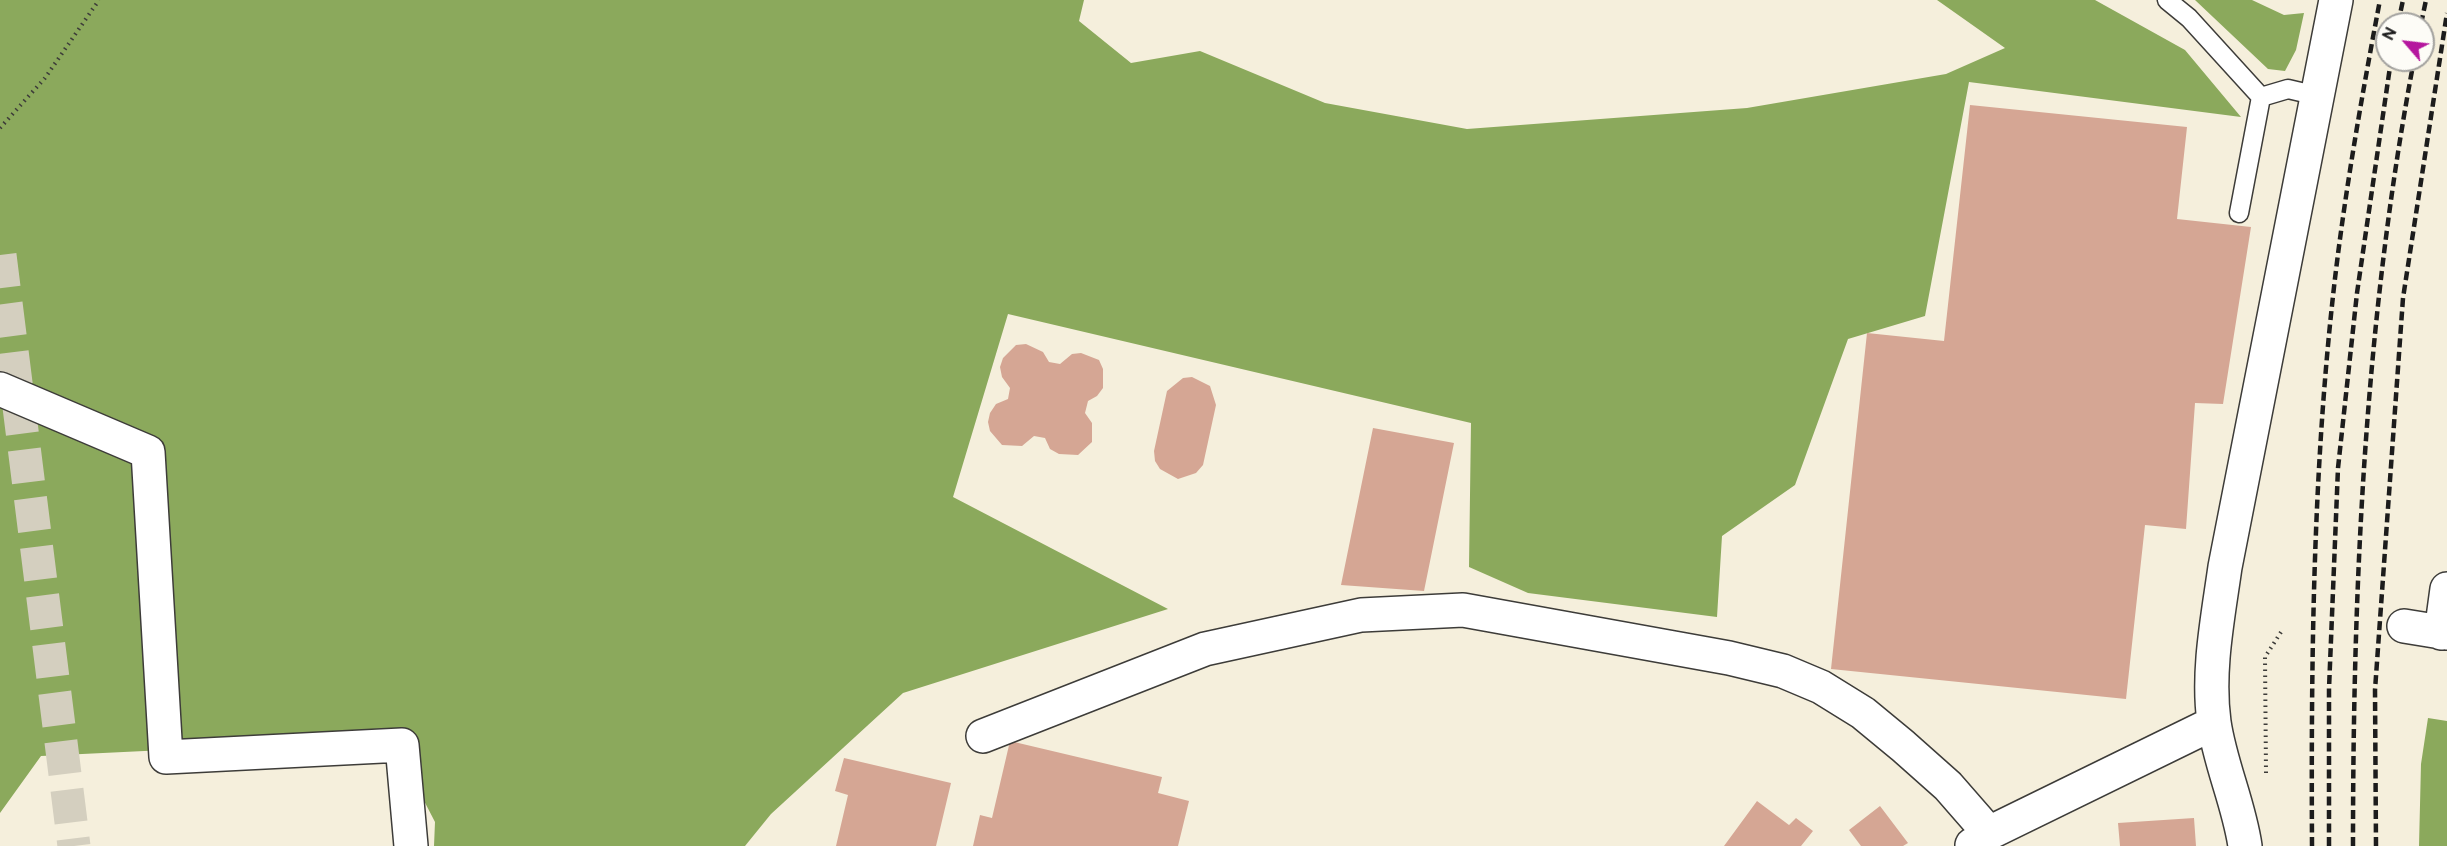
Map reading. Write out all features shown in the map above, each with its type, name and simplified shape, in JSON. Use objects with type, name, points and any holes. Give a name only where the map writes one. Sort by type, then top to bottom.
[{"type":"street","points":[[2245,846],[2214,723],[2212,687],[2215,643],[2225,567],[2336,0]]},
{"type":"street","points":[[0,389],[148,452],[166,757],[402,745],[411,846]]},
{"type":"street","points":[[2404,626],[2444,633],[2447,589]]},
{"type":"street","points":[[983,736],[1204,649],[1361,615],[1463,610],[1729,658],[1783,671],[1821,687],[1863,713],[1948,786],[1980,839],[2214,723]]},
{"type":"lane","points":[[2167,0],[2188,18],[2261,97]]},
{"type":"lane","points":[[2261,97],[2288,89],[2318,96]]},
{"type":"lane","points":[[2239,213],[2261,97]]},
{"type":"path","points":[[0,128],[45,78],[99,0]]},
{"type":"path","points":[[2266,775],[2265,657],[2283,629]]},
{"type":"green space","points":[[0,0],[1084,0],[1079,21],[1131,63],[1200,51],[1325,103],[1467,129],[1747,108],[1946,74],[2005,48],[1937,0],[2095,0],[2185,50],[2241,117],[1969,82],[1925,316],[1848,339],[1795,485],[1722,536],[1717,617],[1528,593],[1469,567],[1471,423],[1008,314],[953,497],[1168,609],[903,693],[771,814],[745,846],[434,846],[435,822],[392,739],[41,756],[0,813]]},
{"type":"green space","points":[[2195,0],[2252,0],[2284,15],[2304,13],[2296,50],[2285,71],[2268,69]]},
{"type":"green space","points":[[2428,718],[2447,721],[2447,846],[2419,846],[2421,764]]},
{"type":"building","points":[[1970,105],[2187,127],[2177,219],[2251,227],[2223,404],[2195,403],[2186,529],[2145,525],[2126,699],[1831,669],[1867,333],[1944,341]]},
{"type":"building","points":[[1026,344],[1043,352],[1049,362],[1060,364],[1072,354],[1081,353],[1099,360],[1103,369],[1103,388],[1097,396],[1088,401],[1085,413],[1092,423],[1092,442],[1078,455],[1059,454],[1050,449],[1045,438],[1034,436],[1022,446],[1002,445],[990,431],[988,422],[990,413],[996,404],[1008,399],[1010,388],[1002,377],[1000,367],[1003,358],[1016,345]]},
{"type":"building","points":[[1192,377],[1210,386],[1216,405],[1203,465],[1196,473],[1178,479],[1160,469],[1155,461],[1154,451],[1167,391],[1183,378]]},
{"type":"building","points":[[1373,428],[1454,443],[1424,591],[1341,585]]},
{"type":"building","points":[[1010,741],[1162,777],[1158,793],[1189,801],[1178,846],[973,846],[980,815],[992,818]]},
{"type":"building","points":[[844,758],[951,783],[936,846],[836,846],[848,795],[835,791]]},
{"type":"building","points":[[1757,801],[1789,825],[1796,818],[1813,831],[1801,846],[1724,846]]},
{"type":"building","points":[[1880,806],[1908,843],[1903,846],[1861,846],[1849,830]]},
{"type":"building","points":[[2194,818],[2196,846],[2120,846],[2118,823]]},
{"type":"tunnel","points":[[0,255],[74,846]]},
{"type":"railway","points":[[2312,846],[2315,566],[2327,357],[2338,251],[2360,107],[2380,0]]},
{"type":"railway","points":[[2400,12],[2403,0]]},
{"type":"railway","points":[[2424,12],[2426,0]]},
{"type":"railway","points":[[2376,846],[2375,690],[2403,298],[2447,13]]},
{"type":"railway","points":[[2329,846],[2329,689],[2338,468],[2357,293],[2389,72]]},
{"type":"railway","points":[[2353,846],[2359,550],[2365,452],[2384,255],[2397,157],[2412,72]]}]
